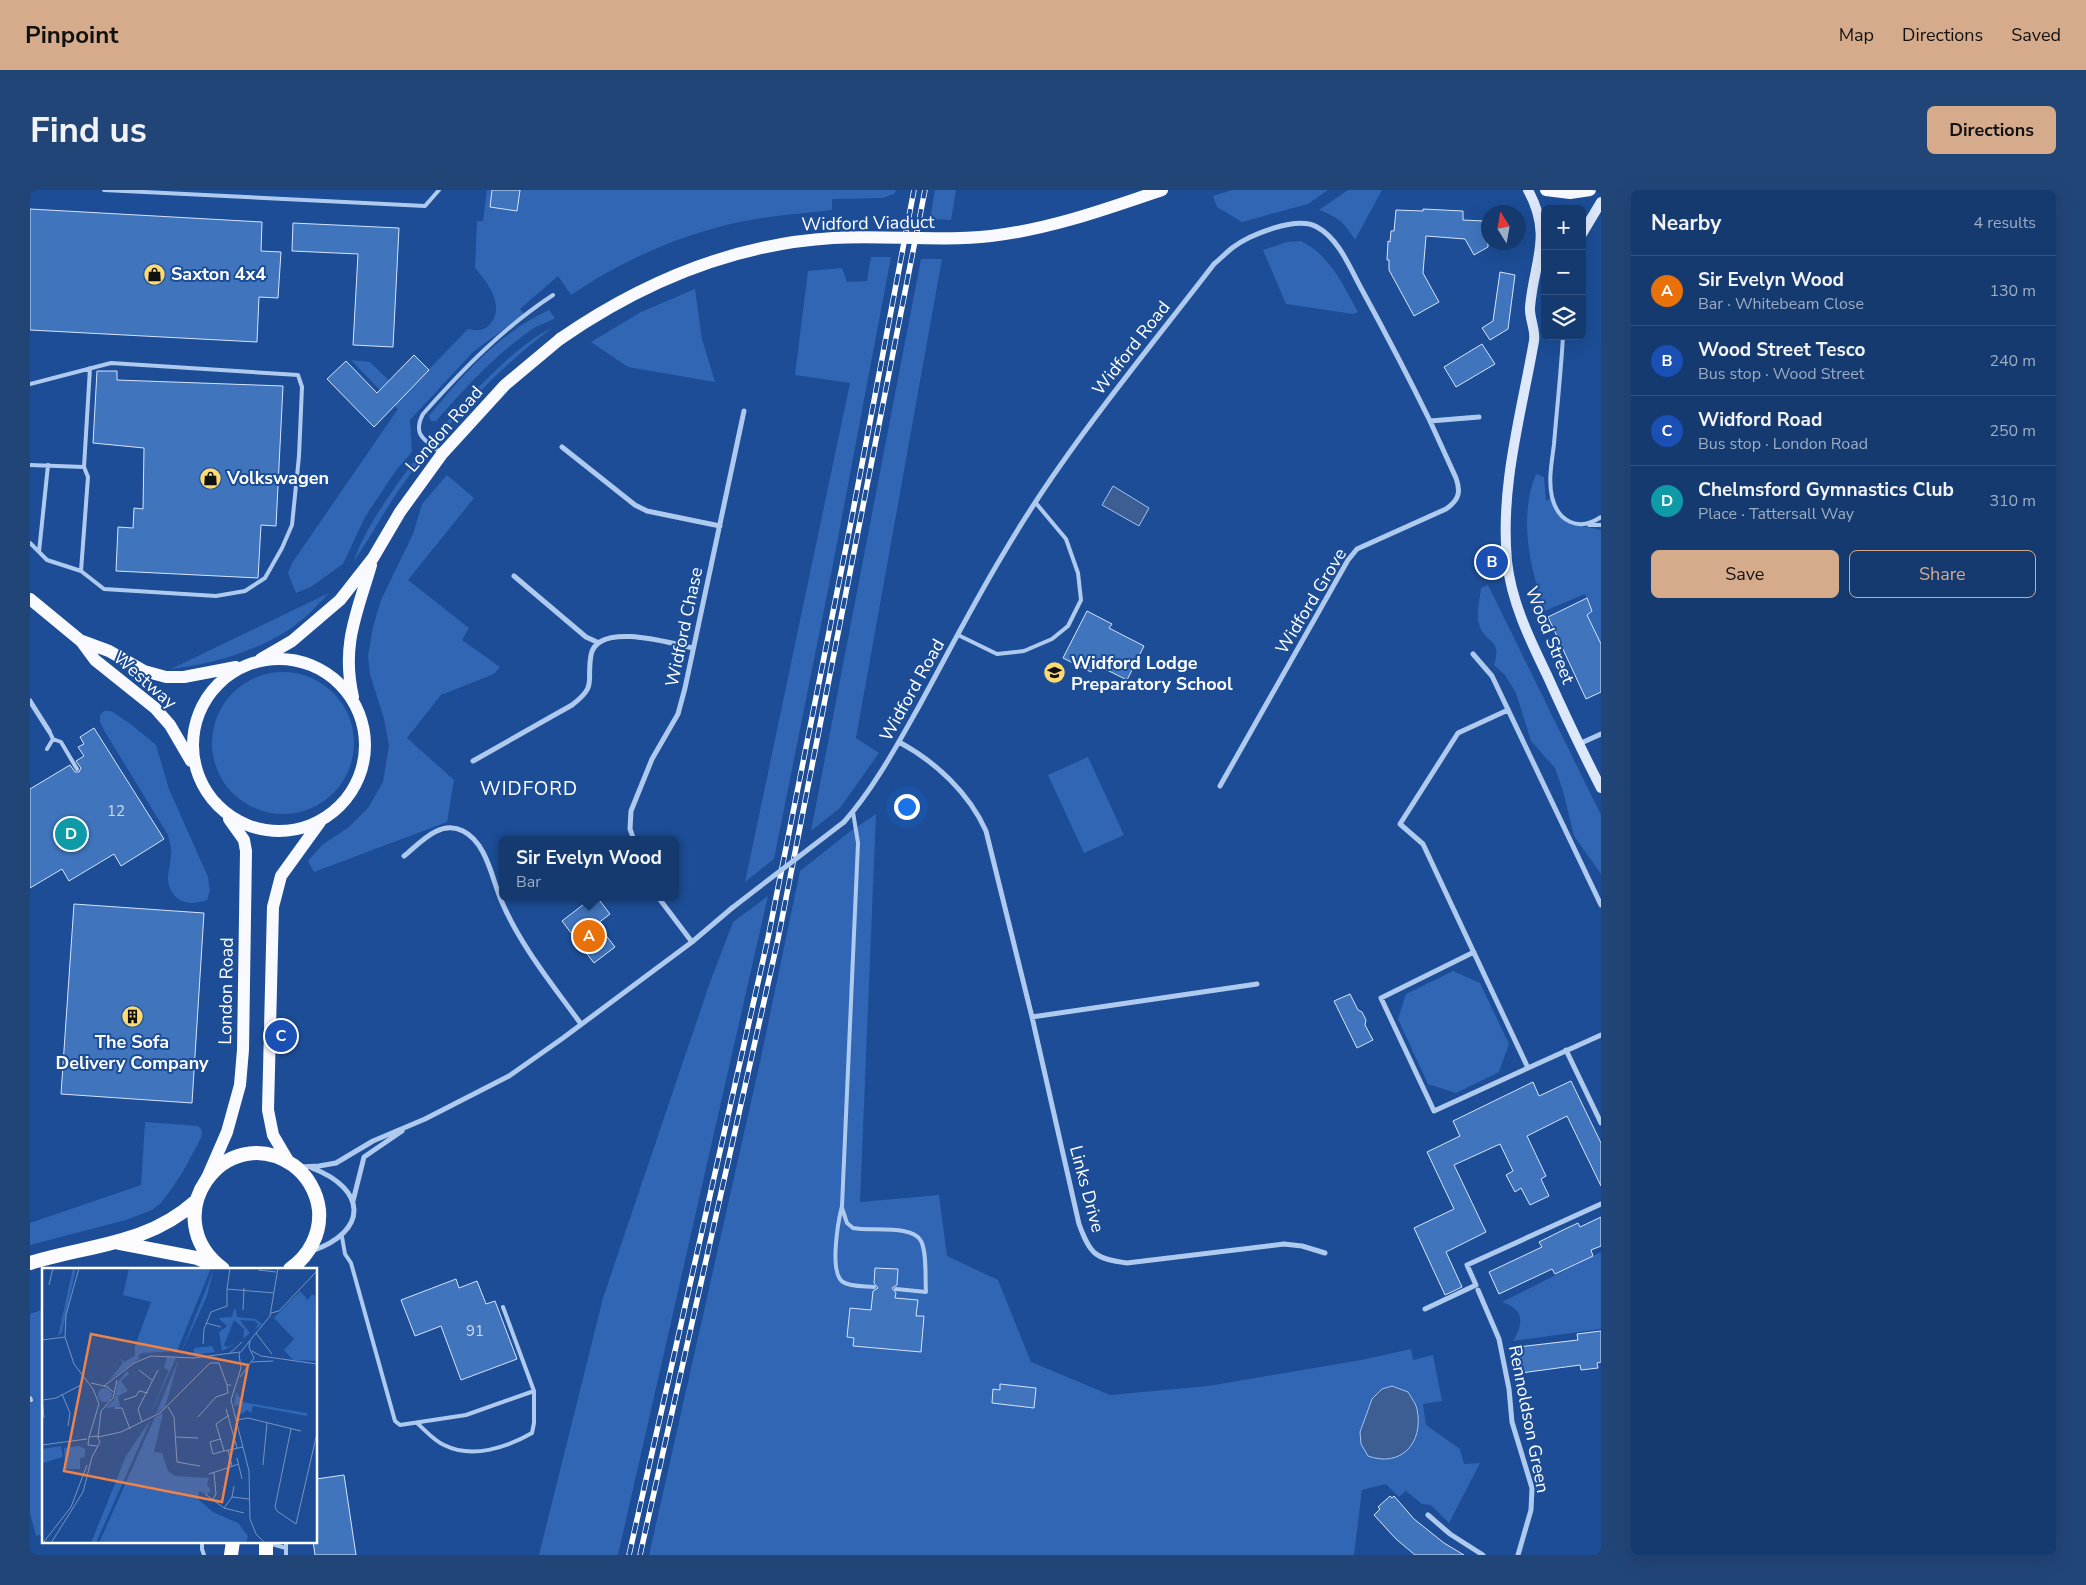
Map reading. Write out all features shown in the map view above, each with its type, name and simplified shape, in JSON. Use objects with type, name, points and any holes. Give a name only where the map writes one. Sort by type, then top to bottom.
[{"type":"highway","points":[[221,1268],[205,1251],[198,1238],[194,1222],[196,1202],[207,1178],[222,1164],[243,1155],[270,1155],[292,1165],[310,1184],[318,1205],[318,1228],[314,1241],[303,1260],[291,1268]]},
{"type":"highway","points":[[30,1263],[119,1243],[169,1222],[196,1202]]},
{"type":"highway","points":[[119,1243],[197,1258],[221,1268]]},
{"type":"highway","points":[[231,1555],[233,1542]]},
{"type":"main road","name":"Widford Viaduct","points":[[560,339],[604,310],[649,286],[710,262],[758,249],[832,238],[958,239],[993,236],[1061,224],[1162,190]]},
{"type":"main road","name":"Wood Street","points":[[1528,190],[1537,209],[1542,231],[1540,260],[1530,309],[1535,338],[1511,456],[1506,513],[1507,563],[1514,597],[1525,625],[1601,788]]},
{"type":"main road","points":[[1546,190],[1570,193],[1590,190]]},
{"type":"main road","points":[[1586,227],[1601,202]]},
{"type":"main road","points":[[1535,338],[1541,333]]},
{"type":"main road","name":"London Road","points":[[251,664],[292,641],[340,600],[373,558],[400,512],[442,454],[505,385],[560,339]]},
{"type":"main road","name":"London Road","points":[[355,704],[350,681],[350,636],[356,610],[373,558]]},
{"type":"main road","name":"Westway","points":[[30,599],[81,641],[95,660],[155,708],[170,725],[198,775]]},
{"type":"main road","name":"Westway","points":[[81,641],[109,651],[144,671],[166,677],[184,676],[251,664]]},
{"type":"main road","points":[[272,659],[289,659],[314,666],[340,684],[355,704],[361,719],[365,754],[358,780],[347,798],[336,809],[321,820],[298,829],[269,831],[240,823],[218,807],[204,788],[198,775],[192,743],[199,711],[208,696],[220,682],[251,664],[272,659]]},
{"type":"main road","name":"London Road","points":[[207,1178],[227,1132],[238,1096],[243,1050],[246,851],[244,840],[236,827],[218,807]]},
{"type":"main road","points":[[292,1165],[273,1135],[268,1110],[273,907],[281,876],[302,844],[321,820]]},
{"type":"street","name":"Widford Road","points":[[292,1165],[310,1166],[336,1163],[373,1141],[406,1128],[509,1076],[692,942],[732,908],[844,822],[853,812],[899,742],[1002,556],[1036,502],[1108,399],[1214,264],[1233,248],[1255,235],[1304,222],[1317,226],[1328,235],[1347,263],[1430,420]]},
{"type":"street","name":"Widford Chase","points":[[633,836],[630,829],[632,811],[652,759],[678,714],[744,410]]},
{"type":"street","points":[[1430,420],[1479,417]]},
{"type":"street","name":"Widford Grove","points":[[1220,786],[1348,560],[1357,549],[1446,509],[1454,504],[1459,496],[1456,478],[1430,420]]},
{"type":"street","points":[[562,447],[635,504],[647,511],[720,526]]},
{"type":"street","points":[[514,576],[586,637],[597,642]]},
{"type":"street","points":[[473,761],[572,705],[584,696],[590,687],[591,654],[597,642],[605,638],[635,637],[693,648]]},
{"type":"street","points":[[1473,654],[1492,676],[1601,905]]},
{"type":"street","points":[[30,701],[49,732]]},
{"type":"street","points":[[1508,710],[1458,733],[1400,824],[1423,844],[1528,1068]]},
{"type":"street","points":[[1579,744],[1601,734]]},
{"type":"street","name":"Links Drive","points":[[899,742],[926,759],[966,796],[977,811],[986,831],[1032,1018],[1079,1224],[1085,1240],[1094,1254],[1106,1260],[1127,1263],[1284,1244],[1302,1246],[1325,1254]]},
{"type":"street","points":[[404,856],[429,835],[439,830],[451,828],[463,830],[480,846],[499,896]]},
{"type":"street","points":[[501,901],[518,936],[581,1024]]},
{"type":"street","points":[[661,901],[692,942]]},
{"type":"street","points":[[1474,952],[1381,998],[1434,1110],[1601,1034]]},
{"type":"street","points":[[1032,1018],[1257,984]]},
{"type":"street","points":[[1566,1050],[1601,1123]]},
{"type":"street","name":"Widford Road","points":[[342,1237],[352,1220],[353,1202],[364,1157],[406,1128]]},
{"type":"street","name":"Widford Road","points":[[310,1166],[336,1178],[345,1187],[353,1202]]},
{"type":"street","points":[[1425,1309],[1476,1285],[1467,1265],[1601,1204]]},
{"type":"street","points":[[303,1260],[342,1237]]},
{"type":"street","name":"Rennoldson Green","points":[[1478,1290],[1499,1339],[1509,1390],[1512,1422],[1532,1488],[1531,1510],[1518,1555]]},
{"type":"street","points":[[1428,1515],[1450,1534],[1483,1555]]},
{"type":"lane","points":[[104,190],[425,206],[439,190]]},
{"type":"lane","points":[[256,190],[256,197]]},
{"type":"lane","points":[[442,454],[422,439],[419,432],[419,422],[423,414],[476,356],[524,314],[553,294]]},
{"type":"lane","points":[[1562,340],[1551,486],[1557,511],[1567,521],[1579,525],[1601,525]]},
{"type":"lane","points":[[30,384],[110,363],[298,375],[302,386],[299,456],[292,525],[282,548],[265,578],[245,591],[216,596],[104,589],[81,571],[47,560],[30,544]]},
{"type":"lane","points":[[81,571],[88,477],[84,467],[90,368]]},
{"type":"lane","points":[[30,465],[84,467]]},
{"type":"lane","points":[[39,552],[48,465]]},
{"type":"lane","points":[[958,635],[997,654],[1024,651],[1052,639],[1068,626],[1081,600],[1078,573],[1066,539],[1036,502]]},
{"type":"lane","points":[[1579,525],[1594,522],[1601,517]]},
{"type":"lane","points":[[49,732],[53,739],[61,742],[77,769]]},
{"type":"lane","points":[[47,749],[53,739]]},
{"type":"lane","points":[[853,812],[858,843],[842,1206],[838,1223],[836,1270],[838,1278],[845,1284],[874,1287]]},
{"type":"lane","points":[[842,1206],[847,1223],[853,1228],[906,1231],[920,1239],[923,1247],[926,1292],[896,1289]]},
{"type":"lane","points":[[342,1237],[345,1254],[351,1263],[395,1420],[400,1425],[466,1415],[534,1391]]},
{"type":"lane","points":[[417,1423],[442,1445],[457,1450],[484,1452],[532,1434],[534,1391],[503,1307]]},
{"type":"lane","points":[[202,1542],[204,1555]]},
{"type":"lane","points":[[286,1542],[286,1555]]},
{"type":"lane","points":[[266,1546],[286,1548]]},
{"type":"shaded area","points":[[487,190],[896,190],[894,194],[882,198],[832,199],[832,210],[756,219],[722,226],[676,240],[611,270],[571,295],[558,276],[520,309],[524,314],[473,352],[410,420],[412,452],[397,469],[365,517],[343,564],[311,587],[296,593],[288,573],[292,563],[398,409],[351,360],[370,362],[404,395],[468,329],[483,329],[490,324],[494,317],[496,310],[493,294],[475,268],[477,221],[483,221]]},
{"type":"shaded area","points":[[935,190],[956,190],[951,220],[930,219]]},
{"type":"shaded area","points":[[1232,190],[1328,190],[1308,204],[1242,222],[1217,207],[1213,196]]},
{"type":"shaded area","points":[[1348,190],[1382,190],[1355,240],[1340,221],[1319,210]]},
{"type":"shaded area","points":[[1301,241],[1328,262],[1358,312],[1353,314],[1286,304],[1263,250],[1287,242]]},
{"type":"shaded area","points":[[871,257],[891,257],[831,575],[774,859],[745,882],[850,383],[795,375],[808,271],[842,268],[847,282],[867,281]]},
{"type":"shaded area","points":[[921,259],[942,259],[856,738],[879,753],[840,808],[811,831]]},
{"type":"shaded area","points":[[695,289],[702,339],[715,382],[628,367],[591,342],[641,312]]},
{"type":"shaded area","points":[[549,310],[555,318],[534,328],[505,350],[469,384],[436,421],[431,421],[429,416],[483,356],[514,330]]},
{"type":"shaded area","points":[[552,328],[489,382],[434,443],[401,487],[354,561],[365,535],[384,503],[438,432],[499,367],[528,343]]},
{"type":"shaded area","points":[[1536,474],[1544,477],[1546,501],[1552,497],[1560,513],[1565,518],[1570,522],[1601,530],[1601,647],[1585,616],[1592,611],[1585,594],[1545,611],[1535,578],[1528,543],[1528,508]]},
{"type":"shaded area","points":[[447,475],[474,498],[408,580],[469,628],[462,640],[500,667],[494,674],[441,695],[407,738],[454,780],[447,822],[314,872],[308,861],[322,845],[349,827],[368,808],[383,782],[389,745],[384,719],[370,674],[368,656],[373,627],[381,600],[413,534],[422,504]]},
{"type":"shaded area","points":[[1113,486],[1149,508],[1139,526],[1102,505]]},
{"type":"shaded area","points":[[1488,585],[1601,815],[1601,874],[1574,836],[1563,791],[1555,768],[1531,741],[1516,693],[1505,675],[1494,665],[1496,656],[1495,645],[1481,630],[1478,620],[1481,588]]},
{"type":"shaded area","points":[[329,593],[301,621],[270,641],[228,657],[199,665],[171,669]]},
{"type":"shaded area","points":[[283,672],[310,678],[322,684],[333,693],[342,704],[348,716],[354,743],[348,770],[342,782],[333,793],[322,802],[310,808],[283,814],[256,808],[244,802],[233,793],[224,782],[218,770],[212,743],[218,716],[224,704],[233,693],[244,684],[256,678]]},
{"type":"shaded area","points":[[104,711],[111,711],[156,745],[169,789],[208,877],[210,891],[207,900],[193,903],[187,902],[176,897],[172,892],[168,878],[171,847],[168,835],[105,732],[100,722],[100,715]]},
{"type":"shaded area","points":[[1088,757],[1124,835],[1084,853],[1048,775]]},
{"type":"shaded area","points":[[876,814],[860,1202],[939,1195],[947,1256],[998,1280],[1031,1362],[1110,1395],[1208,1386],[1361,1360],[1411,1349],[1413,1360],[1433,1355],[1442,1401],[1423,1404],[1426,1425],[1460,1449],[1464,1464],[1480,1463],[1449,1523],[1431,1505],[1422,1504],[1406,1491],[1399,1497],[1386,1484],[1362,1490],[1354,1555],[649,1555],[760,1062],[800,871],[848,833]]},
{"type":"shaded area","points":[[768,896],[618,1555],[539,1555],[603,1298],[709,985],[733,922]]},
{"type":"shaded area","points":[[1453,971],[1480,983],[1509,1044],[1499,1072],[1456,1093],[1428,1084],[1398,1019],[1406,994]]},
{"type":"shaded area","points":[[145,1122],[198,1126],[202,1130],[201,1138],[184,1170],[161,1203],[152,1210],[126,1220],[30,1245],[30,1223],[141,1185]]},
{"type":"shaded area","points":[[1601,1252],[1601,1329],[1513,1341],[1519,1328],[1520,1317],[1515,1309],[1502,1302]]},
{"type":"shaded area","points":[[42,1310],[42,1534],[36,1536],[30,1513],[30,1314]]},
{"type":"shaded area","points":[[1392,1386],[1408,1392],[1415,1403],[1418,1421],[1417,1432],[1408,1450],[1400,1455],[1380,1459],[1368,1456],[1361,1444],[1360,1432],[1372,1399],[1382,1389]]},
{"type":"building","points":[[492,190],[520,190],[517,211],[490,207]]},
{"type":"building","name":"Saxton 4x4","points":[[30,209],[262,222],[261,251],[281,252],[278,298],[259,297],[257,342],[30,330]]},
{"type":"building","points":[[1423,209],[1463,211],[1463,220],[1481,221],[1481,250],[1483,250],[1474,255],[1465,239],[1426,236],[1423,273],[1439,302],[1414,316],[1389,270],[1389,260],[1387,260],[1388,241],[1390,242],[1391,231],[1394,231],[1396,210],[1423,211]]},
{"type":"building","points":[[293,223],[399,228],[393,347],[353,345],[358,254],[292,251]]},
{"type":"building","points":[[1500,272],[1515,275],[1508,329],[1490,340],[1482,328],[1493,321]]},
{"type":"building","points":[[1482,344],[1495,364],[1456,387],[1444,367]]},
{"type":"building","points":[[414,355],[429,370],[374,427],[327,379],[346,361],[377,393]]},
{"type":"building","name":"Volkswagen","points":[[97,371],[117,371],[117,380],[283,386],[276,526],[261,525],[258,578],[116,571],[118,527],[133,528],[134,508],[143,509],[144,448],[93,443]]},
{"type":"building","points":[[1587,598],[1592,611],[1587,615],[1601,644],[1601,692],[1586,699],[1548,617]]},
{"type":"building","points":[[1087,611],[1112,624],[1109,628],[1144,646],[1127,680],[1095,664],[1091,672],[1063,658]]},
{"type":"building","points":[[94,728],[164,839],[121,866],[114,854],[69,881],[62,869],[30,888],[30,789],[70,765],[75,772],[79,772],[81,768],[76,761],[84,756],[78,747],[84,744],[80,737]]},
{"type":"building","points":[[588,901],[600,901],[610,914],[597,924],[615,947],[594,963],[562,921]]},
{"type":"building","name":"The Sofa Delivery Company","points":[[74,904],[204,913],[192,1103],[61,1094]]},
{"type":"building","points":[[1350,994],[1358,1010],[1362,1012],[1366,1020],[1365,1025],[1373,1040],[1357,1048],[1334,1001]]},
{"type":"building","points":[[1571,1081],[1601,1143],[1601,1186],[1567,1116],[1527,1136],[1546,1176],[1541,1179],[1549,1196],[1530,1205],[1521,1188],[1515,1192],[1506,1175],[1513,1171],[1500,1144],[1454,1165],[1486,1232],[1446,1252],[1462,1287],[1445,1295],[1414,1228],[1454,1209],[1427,1152],[1460,1136],[1453,1121],[1533,1082],[1539,1096]]},
{"type":"building","points":[[1601,1217],[1601,1246],[1591,1250],[1593,1256],[1555,1274],[1552,1269],[1499,1294],[1489,1272],[1542,1247],[1539,1242],[1563,1230],[1578,1223],[1580,1227]]},
{"type":"building","points":[[875,1268],[898,1269],[897,1285],[892,1288],[896,1293],[895,1298],[918,1300],[916,1316],[924,1316],[921,1352],[853,1346],[854,1338],[847,1337],[850,1308],[871,1310],[873,1291],[878,1288],[874,1283]]},
{"type":"building","points":[[456,1279],[459,1288],[477,1281],[486,1304],[495,1301],[517,1359],[461,1380],[441,1326],[415,1336],[401,1300]]},
{"type":"building","points":[[1601,1331],[1601,1362],[1597,1363],[1598,1368],[1581,1370],[1580,1365],[1521,1373],[1518,1347],[1578,1340],[1577,1334]]},
{"type":"building","points":[[1000,1384],[1036,1388],[1034,1408],[992,1403],[993,1389],[1000,1390]]},
{"type":"building","points":[[344,1475],[356,1555],[315,1555],[313,1542],[318,1542],[318,1479]]},
{"type":"building","points":[[1390,1496],[1392,1498],[1394,1496],[1414,1519],[1444,1543],[1464,1555],[1415,1555],[1396,1539],[1374,1515],[1380,1509],[1378,1507]]},
{"type":"railway","points":[[629,1555],[768,938],[851,522],[914,190]]},
{"type":"railway","points":[[640,1555],[778,939],[925,190]]},
{"type":"place","name":"Saxton 4x4","points":[[155,274]]},
{"type":"place","name":"Volkswagen","points":[[211,478]]},
{"type":"place","name":"Wood Street Tesco","points":[[1492,562]]},
{"type":"place","name":"Widford Lodge Preparatory School","points":[[1055,673]]},
{"type":"place","name":"Chelmsford Gymnastics Club","points":[[71,834]]},
{"type":"place","name":"Sir Evelyn Wood","points":[[589,936]]},
{"type":"place","name":"The Sofa Delivery Company","points":[[132,1017]]},
{"type":"place","name":"Widford Road","points":[[281,1036]]},
{"type":"district","name":"WIDFORD","points":[[529,788]]}]
